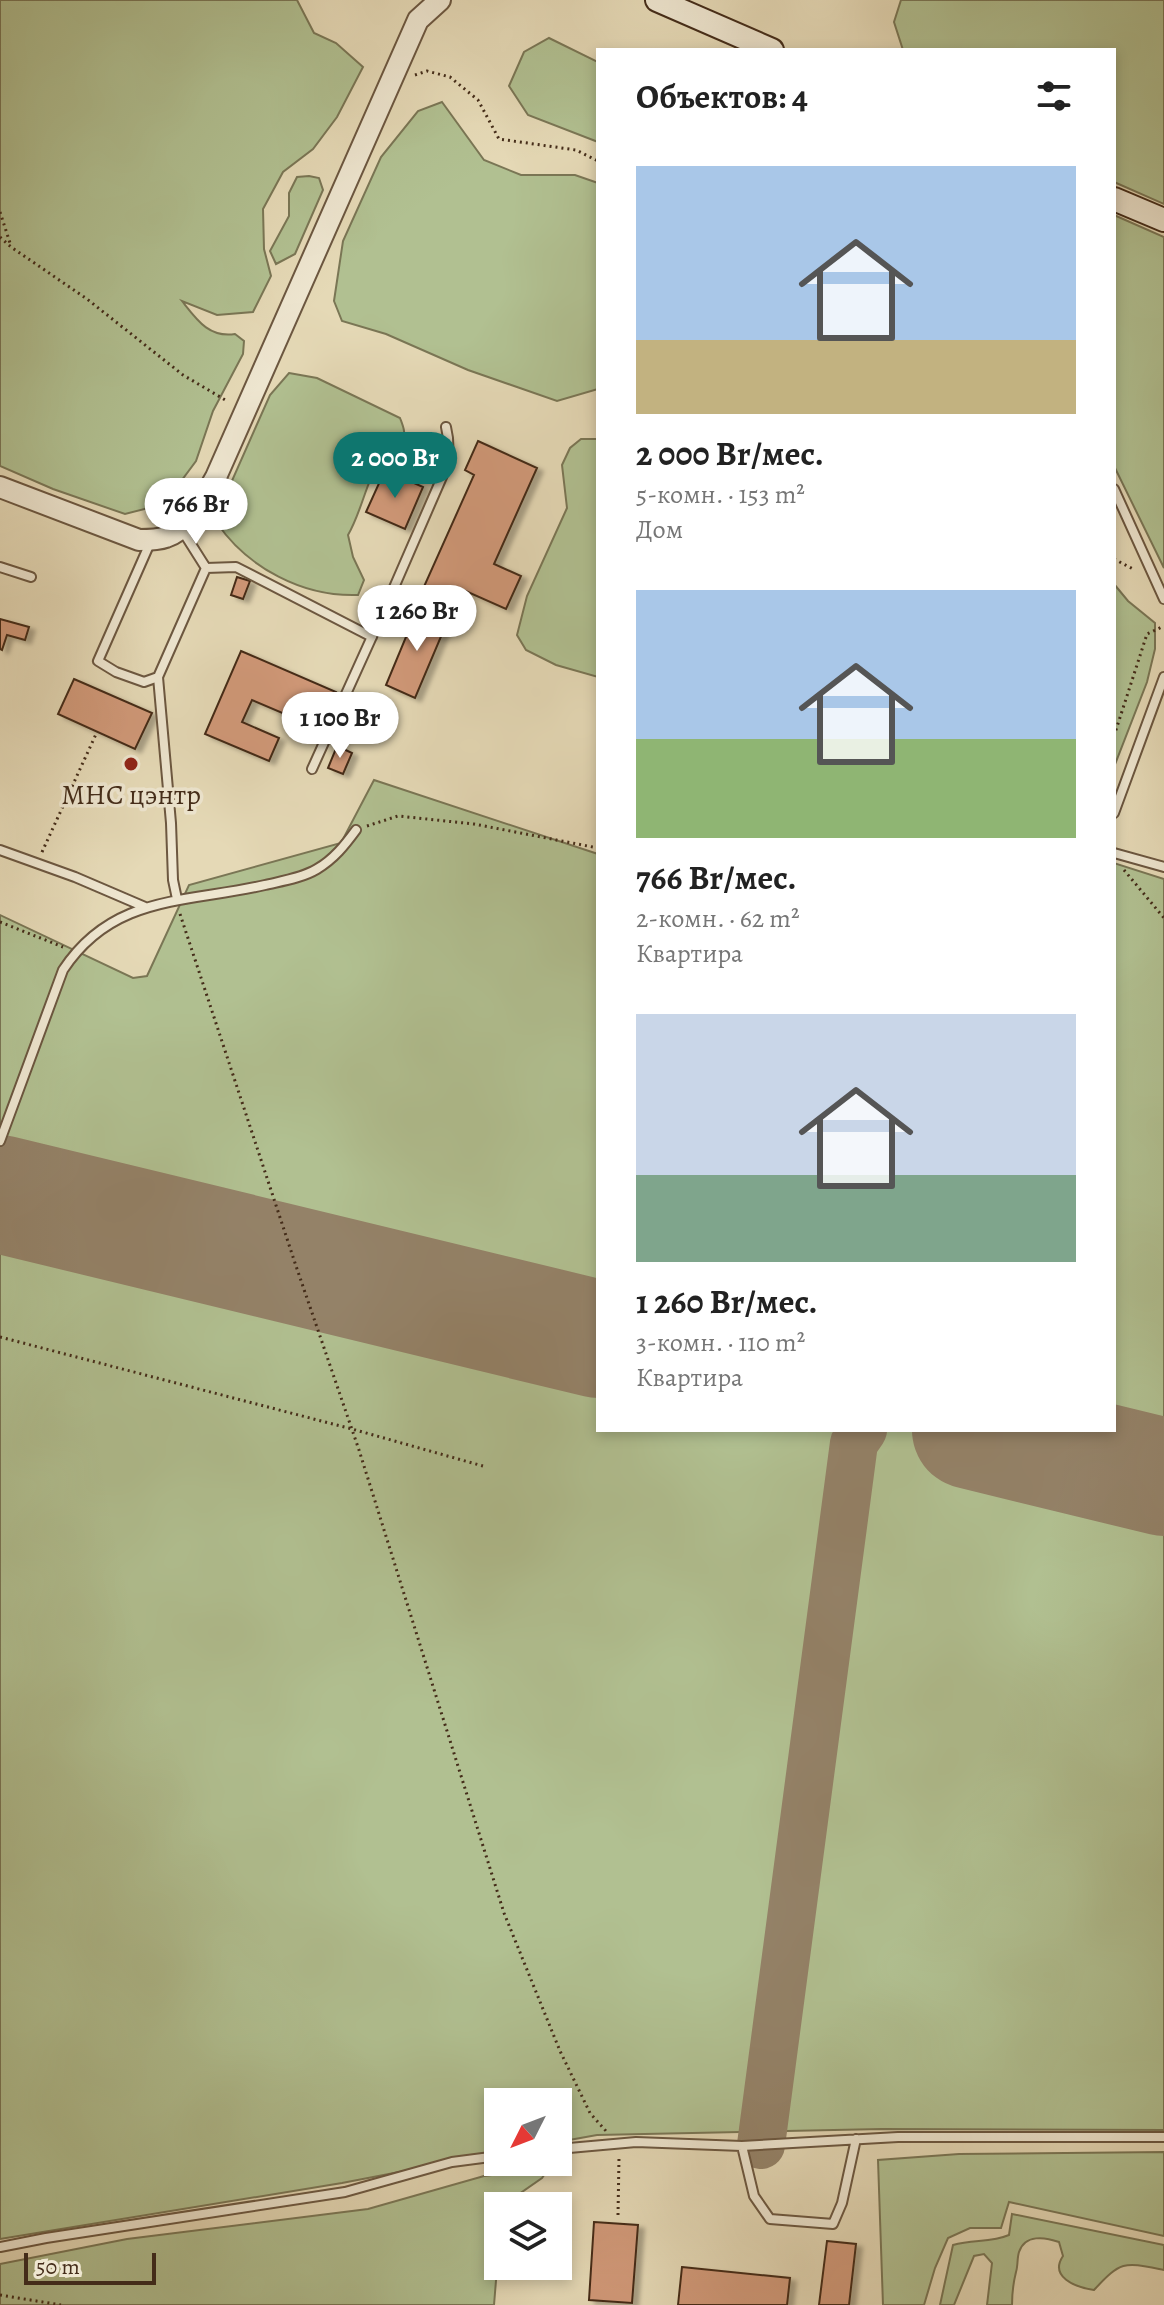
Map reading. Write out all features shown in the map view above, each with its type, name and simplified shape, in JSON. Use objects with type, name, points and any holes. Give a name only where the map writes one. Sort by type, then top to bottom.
[{"type":"main road","points":[[668,3],[768,48]]},
{"type":"main road","points":[[1116,200],[1164,220]]},
{"type":"street","points":[[0,487],[139,540],[163,539],[181,530],[197,511],[216,477],[384,99],[416,10],[440,0]]},
{"type":"lane","points":[[312,769],[449,461],[446,427]]},
{"type":"lane","points":[[1116,493],[1164,599]]},
{"type":"lane","points":[[181,530],[206,568]]},
{"type":"lane","points":[[152,539],[98,661],[116,672],[144,682],[158,677]]},
{"type":"lane","points":[[0,567],[31,577]]},
{"type":"lane","points":[[206,568],[236,567],[372,637]]},
{"type":"lane","points":[[177,899],[158,677],[206,568]]},
{"type":"lane","points":[[1116,808],[1164,677]]},
{"type":"lane","points":[[0,1141],[63,970],[75,951],[106,926],[145,907],[247,889],[317,869],[340,852],[356,830]]},
{"type":"lane","points":[[0,850],[145,907]]},
{"type":"lane","points":[[1116,854],[1164,867]]},
{"type":"lane","points":[[572,2148],[636,2142],[742,2146],[914,2137],[1164,2137]]},
{"type":"lane","points":[[742,2146],[754,2196],[770,2219],[833,2224],[842,2203],[856,2139]]},
{"type":"lane","points":[[0,2247],[345,2192],[452,2162],[484,2158]]},
{"type":"path","points":[[384,99],[406,79],[427,71],[450,77],[478,100],[499,139],[576,150],[596,160]]},
{"type":"path","points":[[0,212],[11,247]]},
{"type":"path","points":[[0,237],[87,299],[183,375],[244,412]]},
{"type":"path","points":[[1116,730],[1147,634],[1164,626]]},
{"type":"path","points":[[37,863],[97,732]]},
{"type":"path","points":[[356,830],[398,816],[474,824],[596,848]]},
{"type":"path","points":[[1124,870],[1164,918]]},
{"type":"path","points":[[177,899],[199,977],[352,1429],[434,1683],[504,1913],[560,2051],[590,2113],[619,2145],[618,2215]]},
{"type":"path","points":[[0,922],[75,951]]},
{"type":"path","points":[[0,1337],[483,1466]]},
{"type":"path","points":[[0,2295],[61,2305]]},
{"type":"green space","points":[[0,0],[297,0],[314,33],[336,43],[363,67],[337,117],[313,149],[283,172],[263,209],[264,249],[271,276],[253,312],[217,315],[182,301],[211,330],[226,335],[235,334],[244,341],[243,354],[213,411],[196,461],[164,504],[125,514],[53,489],[0,466]]},
{"type":"green space","points":[[901,0],[1164,0],[1164,204],[1116,183],[1116,48],[902,48],[894,22]]},
{"type":"green space","points":[[549,38],[596,61],[596,141],[528,115],[509,86],[524,52]]},
{"type":"green space","points":[[442,102],[484,160],[521,175],[575,175],[596,182],[596,390],[557,401],[468,370],[386,334],[342,321],[334,301],[343,241],[381,157],[418,111]]},
{"type":"green space","points":[[297,177],[319,178],[323,190],[295,254],[276,264],[270,251],[289,216],[289,193]]},
{"type":"green space","points":[[1116,216],[1164,237],[1164,568],[1116,470]]},
{"type":"green space","points":[[289,373],[317,378],[400,418],[403,427],[401,442],[381,458],[376,467],[348,535],[353,557],[364,580],[358,595],[317,591],[278,577],[244,554],[217,523],[223,501],[270,395]]},
{"type":"green space","points":[[581,439],[596,439],[596,676],[556,665],[526,650],[517,635],[527,596],[567,508],[562,465],[570,448]]},
{"type":"green space","points":[[1116,586],[1128,601],[1155,623],[1155,649],[1147,682],[1116,762]]},
{"type":"green space","points":[[374,780],[596,853],[596,1432],[1116,1432],[1116,864],[1164,879],[1164,2130],[882,2129],[597,2135],[572,2139],[572,2088],[484,2088],[484,2156],[342,2183],[0,2239],[0,915],[133,978],[147,976],[189,885],[341,843]]},
{"type":"green space","points":[[1164,2152],[1164,2236],[1009,2202],[1001,2228],[970,2228],[948,2238],[924,2305],[883,2305],[878,2160],[959,2154]]},
{"type":"green space","points":[[484,2176],[543,2176],[522,2192],[484,2192],[484,2280],[496,2280],[494,2305],[0,2305],[0,2264],[127,2239],[368,2209]]},
{"type":"green space","points":[[1012,2214],[1164,2245],[1164,2270],[1124,2266],[1111,2273],[1094,2290],[1087,2289],[1066,2280],[1059,2270],[1063,2256],[1059,2242],[1036,2238],[1026,2242],[1019,2252],[1012,2305],[987,2305],[992,2263],[984,2254],[974,2256],[954,2305],[940,2305],[953,2245],[1009,2235]]},
{"type":"building","points":[[478,441],[537,468],[494,564],[521,576],[506,609],[459,588],[447,613],[418,600],[474,475],[465,470]]},
{"type":"building","points":[[385,470],[423,487],[405,529],[366,512]]},
{"type":"building","points":[[237,577],[250,581],[243,599],[231,595]]},
{"type":"building","points":[[418,608],[448,620],[415,698],[386,685]]},
{"type":"building","points":[[0,619],[29,627],[25,640],[7,635],[0,649]]},
{"type":"building","points":[[241,651],[336,692],[320,729],[252,700],[242,722],[279,738],[269,761],[205,734]]},
{"type":"building","points":[[74,679],[152,713],[135,749],[58,714]]},
{"type":"building","points":[[337,746],[352,753],[343,774],[328,768]]},
{"type":"building","points":[[594,2222],[638,2225],[632,2303],[589,2300]]},
{"type":"building","points":[[827,2241],[856,2244],[849,2305],[819,2305]]},
{"type":"building","points":[[682,2267],[790,2278],[787,2305],[678,2305]]},
{"type":"taxiway","points":[[761,2145],[854,1443],[862,1432]]},
{"type":"runway","points":[[0,1194],[596,1339]]},
{"type":"runway","points":[[979,1432],[1164,1477]]},
{"type":"place","name":"МНС цэнтр","points":[[131,764]]}]
